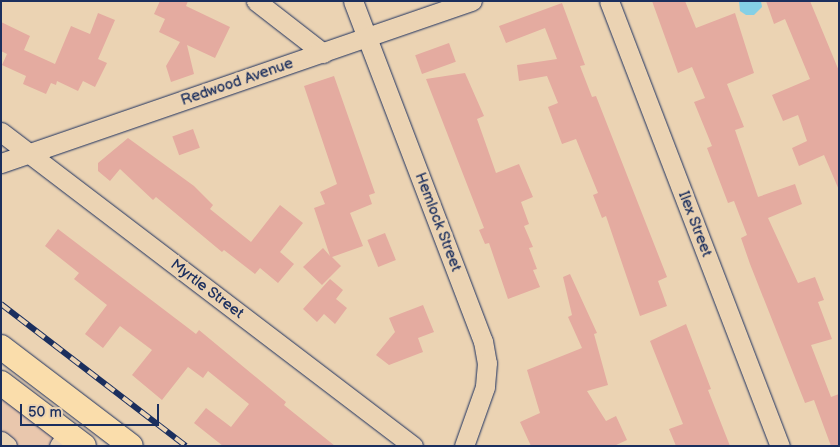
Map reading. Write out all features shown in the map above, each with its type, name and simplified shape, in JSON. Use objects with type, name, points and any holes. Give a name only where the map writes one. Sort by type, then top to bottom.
[{"type":"main road","points":[[1,347],[131,446]]},
{"type":"main road","points":[[32,370],[5,392],[70,442]]},
{"type":"street","points":[[256,1],[323,53]]},
{"type":"street","name":"Hemlock Street","points":[[352,1],[483,341],[487,363],[485,387],[464,446]]},
{"type":"street","name":"Redwood Avenue","points":[[1,163],[472,1]]},
{"type":"street","name":"Ilex Street","points":[[609,1],[780,446]]},
{"type":"street","name":"Myrtle Street","points":[[1,132],[413,446]]},
{"type":"street","points":[[1,442],[7,446]]},
{"type":"shaded area","points":[[1,396],[67,446],[1,446]]},
{"type":"water","points":[[739,1],[761,1],[762,7],[754,15],[746,15],[740,11]]},
{"type":"building","points":[[160,1],[188,1],[186,6],[230,27],[215,58],[187,45],[194,74],[171,82],[166,66],[180,42],[159,32],[165,19],[154,14]]},
{"type":"building","points":[[652,1],[685,1],[696,28],[735,13],[754,73],[727,84],[744,127],[735,130],[758,197],[795,184],[802,204],[768,218],[798,283],[815,277],[824,300],[818,302],[832,339],[811,345],[831,397],[839,394],[839,446],[831,446],[814,400],[805,403],[750,264],[741,238],[747,235],[734,201],[728,203],[707,148],[712,146],[694,102],[705,98],[692,67],[678,73]]},
{"type":"building","points":[[766,1],[810,1],[839,71],[839,190],[824,155],[799,166],[792,148],[807,141],[798,115],[783,121],[772,95],[810,79],[785,19],[774,24]]},
{"type":"building","points":[[562,3],[585,65],[580,66],[592,97],[596,96],[667,277],[658,281],[667,306],[640,316],[606,216],[602,218],[593,195],[598,193],[576,139],[562,144],[548,107],[558,103],[547,76],[519,81],[517,65],[557,59],[545,28],[506,43],[499,26]]},
{"type":"building","points":[[98,13],[115,20],[98,59],[107,63],[95,87],[83,81],[78,91],[57,81],[56,85],[51,83],[46,94],[23,84],[26,76],[2,65],[7,54],[1,51],[1,22],[30,36],[24,50],[55,64],[71,26],[90,34]]},
{"type":"building","points":[[449,43],[456,62],[422,74],[415,55]]},
{"type":"building","points":[[465,73],[484,116],[477,119],[496,173],[519,164],[533,197],[521,202],[529,224],[524,226],[533,247],[529,248],[537,269],[533,270],[540,287],[508,299],[489,243],[485,244],[479,230],[484,228],[426,79]]},
{"type":"building","points":[[334,76],[375,193],[369,195],[372,204],[350,213],[363,246],[332,257],[341,266],[322,285],[303,267],[323,248],[330,256],[314,208],[325,204],[320,192],[337,184],[304,86]]},
{"type":"building","points":[[193,129],[200,148],[179,155],[172,137]]},
{"type":"building","points":[[128,138],[194,186],[213,205],[210,209],[251,242],[280,205],[303,223],[280,252],[294,264],[278,283],[260,268],[255,274],[224,250],[222,252],[156,197],[153,200],[120,169],[110,181],[98,171],[98,163]]},
{"type":"building","points":[[58,229],[196,334],[199,330],[286,402],[284,405],[335,446],[223,446],[194,423],[206,408],[231,427],[249,404],[208,371],[203,378],[188,367],[162,400],[132,375],[152,350],[120,326],[103,348],[85,334],[107,305],[74,279],[79,273],[45,246]]},
{"type":"building","points":[[385,233],[396,260],[378,267],[367,240]]},
{"type":"building","points":[[570,274],[597,333],[594,334],[608,385],[587,391],[606,421],[616,416],[627,440],[614,446],[531,446],[520,422],[540,413],[527,370],[582,348],[568,317],[572,315],[563,277]]},
{"type":"building","points":[[330,279],[343,290],[336,299],[347,308],[335,324],[324,314],[317,322],[303,309]]},
{"type":"building","points":[[423,305],[434,332],[418,338],[423,352],[389,365],[376,355],[395,332],[389,318]]},
{"type":"building","points":[[686,324],[711,389],[708,390],[730,446],[676,446],[669,429],[683,424],[650,341]]},
{"type":"railway","points":[[1,304],[186,446]]}]
